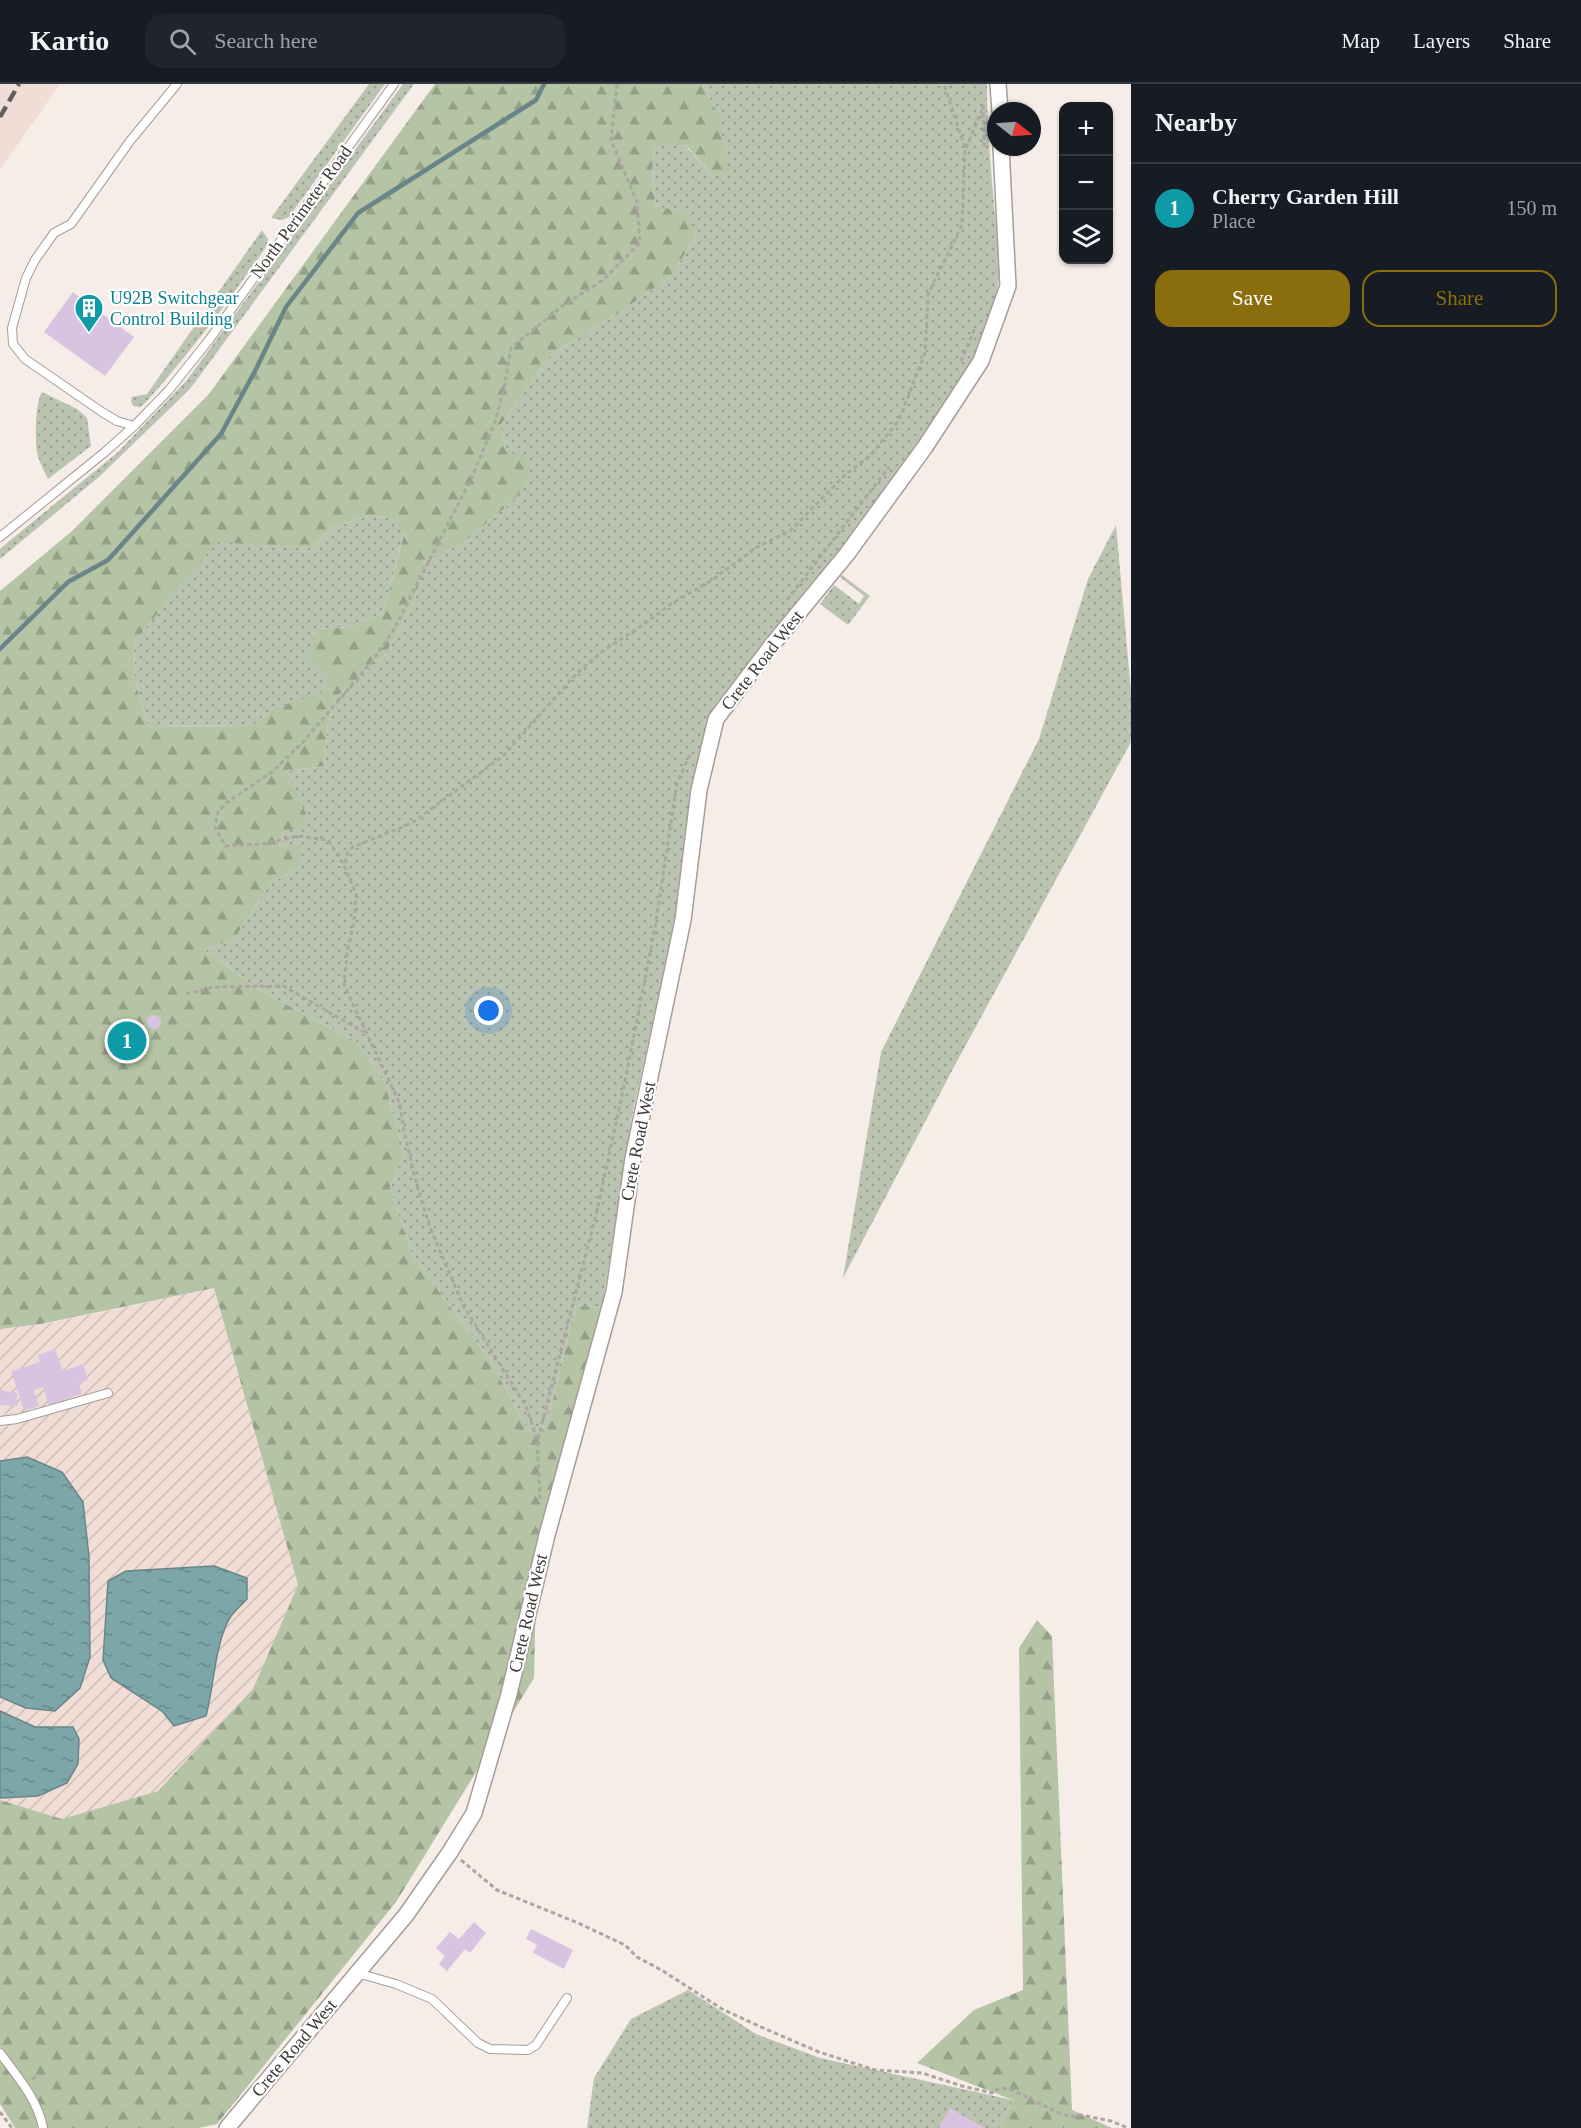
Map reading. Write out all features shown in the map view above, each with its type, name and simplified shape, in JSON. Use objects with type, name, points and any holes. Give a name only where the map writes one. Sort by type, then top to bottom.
[{"type":"street","points":[[998,84],[999,102]]},
{"type":"street","name":"Crete Road West","points":[[227,2128],[406,1916],[474,1813],[506,1705],[547,1535],[614,1292],[633,1158],[684,920],[699,790],[716,719],[772,645],[848,554],[925,447],[981,361],[1008,286],[1001,156]]},
{"type":"lane","points":[[134,426],[117,421],[102,412],[25,359],[13,344],[12,328],[26,278],[35,260],[54,233],[71,224],[130,141],[177,84]]},
{"type":"lane","name":"North Perimeter Road","points":[[0,537],[134,426],[169,390],[209,340],[394,84]]},
{"type":"lane","points":[[0,1421],[16,1419],[108,1393]]},
{"type":"lane","points":[[357,1973],[396,1984],[432,1999],[478,2043],[490,2049],[528,2050],[536,2045],[567,1998]]},
{"type":"lane","points":[[0,2054],[41,2114],[43,2128]]},
{"type":"path","points":[[540,1500],[537,1440],[526,1406],[464,1307],[429,1225],[415,1178],[400,1104],[344,985],[356,894],[344,865],[328,840],[298,836],[263,844],[225,846],[215,827],[218,812],[226,803],[272,772],[302,743],[370,664],[393,631],[471,479],[495,422],[511,348],[561,307],[603,280],[640,243],[637,202],[611,140],[618,84]]},
{"type":"path","points":[[344,865],[348,852],[353,847],[412,824],[502,756],[578,673],[604,650],[670,604],[712,580],[757,547],[790,531],[846,474],[871,455],[899,420],[925,353],[928,294],[962,225],[965,148],[944,84]]},
{"type":"path","points":[[965,148],[983,108],[985,156]]},
{"type":"path","points":[[959,366],[978,322]]},
{"type":"path","points":[[785,602],[893,463]]},
{"type":"path","points":[[537,1440],[596,1215],[655,928],[677,783],[695,745]]},
{"type":"path","points":[[186,994],[213,987],[283,986],[366,1033]]},
{"type":"path","points":[[450,1852],[496,1890],[607,1935],[625,1945],[637,1957],[722,2009],[819,2052],[874,2070],[922,2073],[992,2093],[994,2090],[1008,2088],[1059,2113],[1073,2117],[1081,2115],[1111,2121],[1128,2128]]},
{"type":"path","points":[[0,2112],[12,2128]]},
{"type":"shaded area","points":[[0,84],[60,84],[0,170]]},
{"type":"shaded area","points":[[214,1288],[298,1585],[253,1689],[158,1791],[62,1819],[0,1800],[0,1329],[49,1323]]},
{"type":"green space","points":[[369,84],[385,84],[289,217],[282,220],[271,218]]},
{"type":"green space","points":[[403,84],[414,84],[190,389],[100,476],[0,559],[2,547],[117,453],[187,380]]},
{"type":"green space","points":[[435,84],[702,84],[716,110],[729,170],[714,177],[686,145],[654,145],[652,179],[656,206],[686,213],[696,236],[670,277],[619,313],[550,355],[500,426],[507,452],[526,456],[529,478],[513,501],[462,544],[425,560],[415,599],[385,655],[336,697],[328,722],[324,766],[287,771],[306,814],[301,828],[283,832],[279,847],[302,845],[298,869],[270,883],[234,939],[204,950],[261,991],[357,1042],[385,1083],[404,1154],[390,1188],[412,1255],[489,1359],[528,1430],[545,1432],[576,1305],[602,1308],[537,1539],[534,1678],[396,1902],[217,2124],[199,2128],[15,2128],[0,2104],[0,1800],[62,1819],[158,1791],[253,1689],[298,1585],[214,1288],[41,1324],[0,1329],[0,591],[72,531],[209,394]],"holes":[[[371,515],[393,519],[404,534],[383,613],[348,627],[319,629],[306,658],[329,678],[324,692],[272,709],[253,726],[148,727],[135,680],[134,642],[217,542],[312,548],[331,528]]]},
{"type":"green space","points":[[702,84],[987,84],[987,156],[991,156],[999,256],[998,287],[988,326],[946,410],[833,560],[715,705],[708,721],[702,741],[677,922],[632,1116],[602,1308],[576,1305],[545,1432],[528,1430],[489,1359],[412,1255],[390,1188],[404,1154],[385,1083],[357,1042],[261,991],[204,950],[234,939],[270,883],[298,869],[279,847],[283,832],[287,771],[324,766],[328,722],[336,697],[385,655],[415,599],[425,559],[462,544],[513,501],[507,452],[500,426],[550,355],[619,313],[670,277],[696,236],[685,214],[656,206],[652,179],[654,144],[685,145],[714,177],[716,110]]},
{"type":"green space","points":[[262,230],[268,239],[266,247],[238,287],[162,384],[140,407],[133,406],[132,397],[147,394]]},
{"type":"green space","points":[[42,392],[77,409],[87,418],[91,446],[48,479],[36,446],[37,412]]},
{"type":"green space","points":[[371,515],[393,519],[404,533],[383,613],[348,627],[319,629],[330,678],[324,693],[272,709],[253,726],[148,727],[135,680],[134,642],[217,541],[312,548],[331,528]]},
{"type":"green space","points":[[1116,525],[1131,692],[1131,742],[955,1065],[843,1278],[881,1052],[1039,739],[1088,579]]},
{"type":"green space","points":[[842,575],[870,596],[848,625],[820,604],[834,585],[859,604],[864,596],[840,577]]},
{"type":"green space","points":[[1037,1620],[1052,1636],[1072,2110],[1112,2128],[999,2128],[1013,2100],[917,2063],[974,2010],[1023,1990],[1019,1648]]},
{"type":"green space","points":[[688,1990],[756,2034],[820,2058],[1013,2100],[999,2128],[984,2128],[950,2109],[939,2128],[587,2128],[594,2078],[631,2019]]},
{"type":"water","points":[[27,1457],[62,1472],[83,1502],[89,1557],[90,1657],[80,1688],[55,1711],[26,1708],[0,1697],[0,1461]]},
{"type":"water","points":[[214,1566],[247,1578],[247,1599],[231,1616],[221,1638],[206,1716],[174,1726],[162,1711],[111,1678],[103,1660],[108,1581],[126,1571]]},
{"type":"water","points":[[0,1711],[35,1727],[73,1727],[79,1739],[78,1764],[67,1783],[38,1796],[0,1798]]},
{"type":"building","name":"U92B Switchgear Control Building","points":[[73,292],[134,337],[105,376],[44,332]]},
{"type":"building","points":[[151,1015],[157,1015],[161,1022],[157,1029],[151,1029],[147,1025],[147,1019]]},
{"type":"building","points":[[55,1349],[63,1371],[83,1364],[88,1380],[79,1383],[82,1394],[49,1405],[43,1387],[34,1390],[39,1406],[24,1411],[11,1371],[40,1362],[38,1355]]},
{"type":"building","points":[[0,1390],[17,1393],[17,1406],[0,1405]]},
{"type":"building","points":[[474,1922],[486,1933],[470,1953],[465,1949],[447,1971],[439,1964],[445,1956],[436,1948],[450,1932],[459,1939]]},
{"type":"building","points":[[531,1929],[573,1950],[564,1969],[533,1953],[537,1945],[526,1939]]},
{"type":"building","points":[[950,2108],[984,2128],[939,2128]]},
{"type":"waterway","points":[[0,649],[68,582],[108,560],[221,434],[286,307],[358,213],[536,100],[544,84]]},
{"type":"railway","points":[[0,117],[19,84]]},
{"type":"place","name":"U92B Switchgear Control Building","points":[[89,334]]},
{"type":"place","name":"Cherry Garden Hill","points":[[127,1041]]}]
